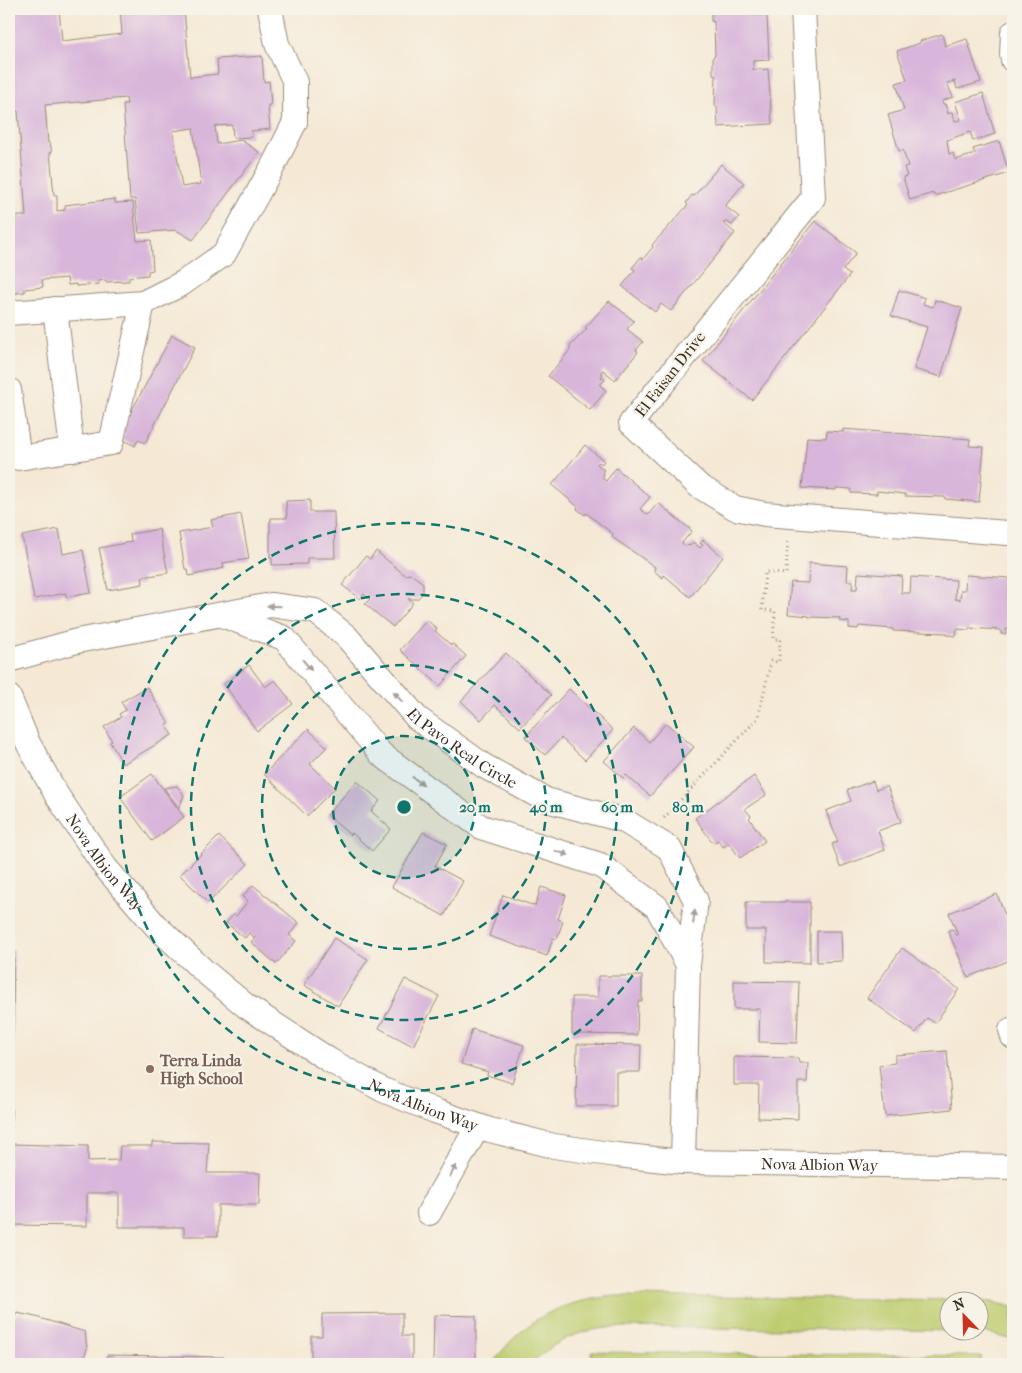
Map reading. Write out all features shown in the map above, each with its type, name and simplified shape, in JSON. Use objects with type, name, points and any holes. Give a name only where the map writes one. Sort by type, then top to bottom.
[{"type":"street","points":[[9,312],[143,303],[183,283],[224,254],[295,122],[295,82],[277,44],[270,9]]},
{"type":"street","name":"El Faisan Drive","points":[[803,9],[813,198],[631,423],[699,486],[736,508],[765,514],[1013,532]]},
{"type":"street","points":[[1013,32],[1013,60]]},
{"type":"street","points":[[9,390],[19,458],[111,444],[143,303]]},
{"type":"street","points":[[55,310],[72,450]]},
{"type":"street","name":"El Pavo Real Circle","points":[[9,660],[77,641],[271,605],[315,611],[346,636],[417,718],[484,766],[546,800],[623,820],[669,848],[696,901],[688,965],[682,1162]]},
{"type":"street","name":"El Pavo Real Circle","points":[[222,615],[284,638],[382,755],[481,827],[600,865],[657,907],[688,965]]},
{"type":"street","name":"Nova Albion Way","points":[[9,697],[28,743],[56,794],[105,867],[156,926],[204,971],[246,1006],[329,1060],[383,1090],[434,1111],[478,1126],[554,1146],[682,1162],[1013,1168]]},
{"type":"street","points":[[429,1213],[478,1126]]},
{"type":"path","points":[[648,835],[758,718],[771,661],[779,662],[780,639],[773,639],[775,611],[762,610],[765,572],[786,574],[789,516]]},
{"type":"green space","points":[[616,1296],[940,1300],[940,1331],[615,1327],[579,1333],[569,1337],[550,1348],[531,1364],[492,1364],[518,1335],[545,1315],[577,1302]]},
{"type":"green space","points":[[990,1302],[1013,1307],[1013,1340],[990,1334]]},
{"type":"green space","points":[[592,1352],[981,1356],[981,1364],[591,1364]]},
{"type":"building","points":[[9,9],[59,9],[62,41],[122,34],[120,9],[184,9],[190,77],[218,74],[217,59],[262,56],[264,82],[269,81],[271,105],[268,105],[270,129],[251,131],[252,137],[233,138],[232,125],[215,126],[217,144],[241,140],[259,152],[193,240],[176,230],[139,233],[135,199],[130,199],[123,104],[127,104],[126,98],[45,105],[48,143],[50,143],[52,152],[50,153],[54,195],[57,195],[57,211],[65,210],[65,205],[115,199],[115,203],[133,202],[137,241],[151,240],[153,270],[148,271],[148,275],[129,277],[129,281],[106,282],[106,280],[98,281],[99,284],[68,285],[67,278],[42,280],[43,287],[25,289],[25,292],[9,294],[9,215],[26,216],[18,111],[9,111]],"holes":[[[193,128],[201,184],[182,187],[173,131]]]},
{"type":"building","points":[[711,9],[752,9],[752,15],[767,15],[769,60],[753,61],[753,70],[768,69],[772,124],[718,127],[717,107],[715,106],[716,76],[713,75],[713,57],[715,55],[714,22],[711,21]]},
{"type":"building","points":[[942,34],[945,46],[967,39],[981,82],[957,89],[955,81],[947,83],[953,97],[942,101],[948,114],[952,112],[955,121],[961,120],[955,102],[983,93],[995,134],[973,141],[970,132],[947,140],[949,154],[953,153],[955,160],[975,154],[973,149],[999,141],[1009,173],[937,195],[933,195],[933,193],[910,200],[903,177],[907,176],[904,167],[908,166],[903,150],[899,151],[888,115],[904,110],[896,83],[907,80],[897,51]]},
{"type":"building","points":[[721,164],[744,183],[725,206],[739,217],[732,225],[727,222],[723,223],[735,233],[671,311],[661,304],[655,312],[622,286],[635,270],[632,268],[641,257],[643,259],[653,247],[652,245],[688,205],[686,203],[692,195],[694,196]]},
{"type":"building","points":[[815,221],[856,253],[843,270],[850,275],[752,400],[703,361]]},
{"type":"building","points":[[899,290],[925,298],[923,304],[933,307],[935,300],[962,308],[941,377],[914,369],[927,327],[891,316]]},
{"type":"building","points":[[609,301],[634,321],[627,329],[643,342],[636,350],[638,352],[615,380],[603,370],[601,377],[605,380],[600,385],[606,391],[590,410],[548,376],[570,350],[570,346],[587,329],[585,328]]},
{"type":"building","points":[[172,335],[195,347],[145,443],[138,440],[135,446],[122,439],[125,433],[121,431]]},
{"type":"building","points":[[843,429],[970,439],[969,446],[984,447],[979,502],[945,499],[945,497],[905,496],[905,494],[877,491],[877,494],[851,493],[851,489],[802,488],[807,437],[826,438],[827,431],[843,432]]},
{"type":"building","points":[[585,445],[604,461],[602,464],[599,462],[597,464],[604,470],[602,478],[606,481],[616,468],[650,497],[640,509],[648,515],[658,503],[692,531],[682,543],[686,547],[690,546],[693,542],[700,548],[703,545],[700,543],[703,540],[723,557],[690,597],[664,575],[663,578],[654,571],[655,567],[612,537],[613,534],[586,513],[585,515],[577,509],[578,507],[552,485]]},
{"type":"building","points":[[310,500],[310,512],[334,512],[335,558],[307,558],[307,564],[272,565],[272,558],[270,558],[271,518],[287,518],[286,501]]},
{"type":"building","points":[[241,514],[249,559],[223,563],[224,568],[189,576],[188,569],[185,569],[179,533],[213,527],[211,520]]},
{"type":"building","points":[[59,529],[63,554],[83,550],[91,593],[66,597],[66,593],[34,599],[22,536]]},
{"type":"building","points":[[159,529],[168,573],[142,577],[143,584],[108,590],[99,548],[131,542],[130,534]]},
{"type":"building","points":[[376,551],[405,575],[411,574],[423,583],[423,593],[417,599],[408,599],[413,603],[393,627],[365,604],[370,599],[364,594],[360,599],[342,585],[366,556],[370,559]]},
{"type":"building","points":[[809,563],[848,566],[847,581],[853,581],[852,589],[857,589],[858,573],[902,576],[901,593],[910,593],[911,577],[956,580],[955,599],[960,600],[961,590],[965,590],[966,575],[1010,578],[1009,594],[1013,594],[1013,630],[1006,629],[1006,634],[1001,634],[1001,630],[957,629],[956,636],[947,635],[947,633],[893,631],[893,629],[859,626],[858,629],[849,628],[849,622],[839,621],[840,618],[788,614],[791,582],[808,583]]},
{"type":"building","points":[[427,620],[437,629],[435,631],[466,656],[440,686],[400,650]]},
{"type":"building","points":[[506,653],[551,695],[520,728],[495,705],[481,720],[461,701]]},
{"type":"building","points":[[249,665],[265,687],[275,680],[293,704],[257,731],[224,684]]},
{"type":"building","points":[[147,687],[169,724],[166,725],[172,735],[123,764],[110,742],[112,741],[104,727],[121,717],[119,714],[126,710],[121,702]]},
{"type":"building","points":[[569,689],[613,730],[585,760],[561,738],[545,755],[525,737]]},
{"type":"building","points":[[666,723],[694,747],[650,796],[626,775],[623,778],[604,761],[634,728],[649,742]]},
{"type":"building","points":[[308,729],[327,747],[310,764],[335,788],[307,816],[264,774]]},
{"type":"building","points":[[152,774],[184,817],[152,841],[120,797]]},
{"type":"building","points":[[754,776],[766,795],[745,809],[765,841],[740,858],[729,843],[723,847],[718,840],[713,843],[695,818]]},
{"type":"building","points":[[357,781],[380,801],[371,811],[391,829],[372,851],[352,833],[350,835],[327,815]]},
{"type":"building","points":[[873,781],[876,790],[887,786],[901,822],[878,831],[885,850],[840,867],[832,844],[838,842],[826,811],[851,801],[847,790]]},
{"type":"building","points":[[177,786],[184,795],[179,808],[164,788]]},
{"type":"building","points":[[423,832],[447,844],[435,866],[463,881],[444,916],[392,887]]},
{"type":"building","points":[[219,836],[248,864],[208,903],[180,875]]},
{"type":"building","points":[[253,885],[299,923],[289,935],[296,941],[276,964],[251,942],[255,938],[249,933],[245,938],[226,923],[234,914],[236,916],[248,901],[243,896]]},
{"type":"building","points":[[541,887],[566,895],[558,919],[563,921],[557,939],[553,938],[547,956],[489,936],[503,895],[535,906]]},
{"type":"building","points":[[997,894],[1013,936],[1013,959],[968,977],[948,931],[953,929],[956,935],[958,935],[949,913]]},
{"type":"building","points":[[746,902],[810,902],[810,963],[766,962],[766,930],[746,930]]},
{"type":"building","points":[[817,931],[841,931],[842,961],[817,962]]},
{"type":"building","points":[[334,938],[368,959],[338,1006],[304,985]]},
{"type":"building","points":[[902,948],[959,989],[935,1023],[927,1018],[916,1033],[867,998]]},
{"type":"building","points":[[9,950],[14,950],[11,1144],[88,1146],[88,1161],[119,1160],[120,1146],[152,1146],[152,1142],[209,1143],[207,1173],[260,1173],[259,1205],[218,1205],[218,1236],[184,1236],[184,1227],[119,1227],[119,1193],[87,1193],[87,1226],[9,1225]]},
{"type":"building","points":[[598,976],[642,976],[642,1001],[638,1001],[637,1035],[572,1034],[572,997],[598,997]]},
{"type":"building","points":[[405,979],[439,996],[413,1046],[379,1028]]},
{"type":"building","points":[[734,981],[799,982],[797,1043],[759,1042],[760,1009],[734,1009]]},
{"type":"building","points":[[472,1029],[524,1045],[512,1083],[487,1075],[488,1072],[461,1064]]},
{"type":"building","points":[[577,1044],[641,1045],[640,1072],[616,1072],[616,1106],[576,1106]]},
{"type":"building","points":[[947,1051],[952,1109],[885,1116],[879,1065],[895,1063],[895,1055]]},
{"type":"building","points":[[734,1057],[798,1058],[799,1063],[808,1063],[807,1082],[798,1082],[798,1119],[758,1118],[759,1085],[734,1085]]},
{"type":"building","points":[[17,1313],[85,1332],[87,1349],[82,1364],[9,1364],[9,1317],[16,1316]]},
{"type":"building","points":[[402,1313],[402,1336],[412,1336],[412,1364],[311,1364],[311,1336],[322,1336],[322,1314]]},
{"type":"building","points":[[434,1315],[476,1316],[476,1364],[433,1364]]},
{"type":"building","points":[[107,1355],[224,1357],[224,1364],[106,1364]]},
{"type":"place","name":"Terra Linda High School","points":[[150,1069]]}]
